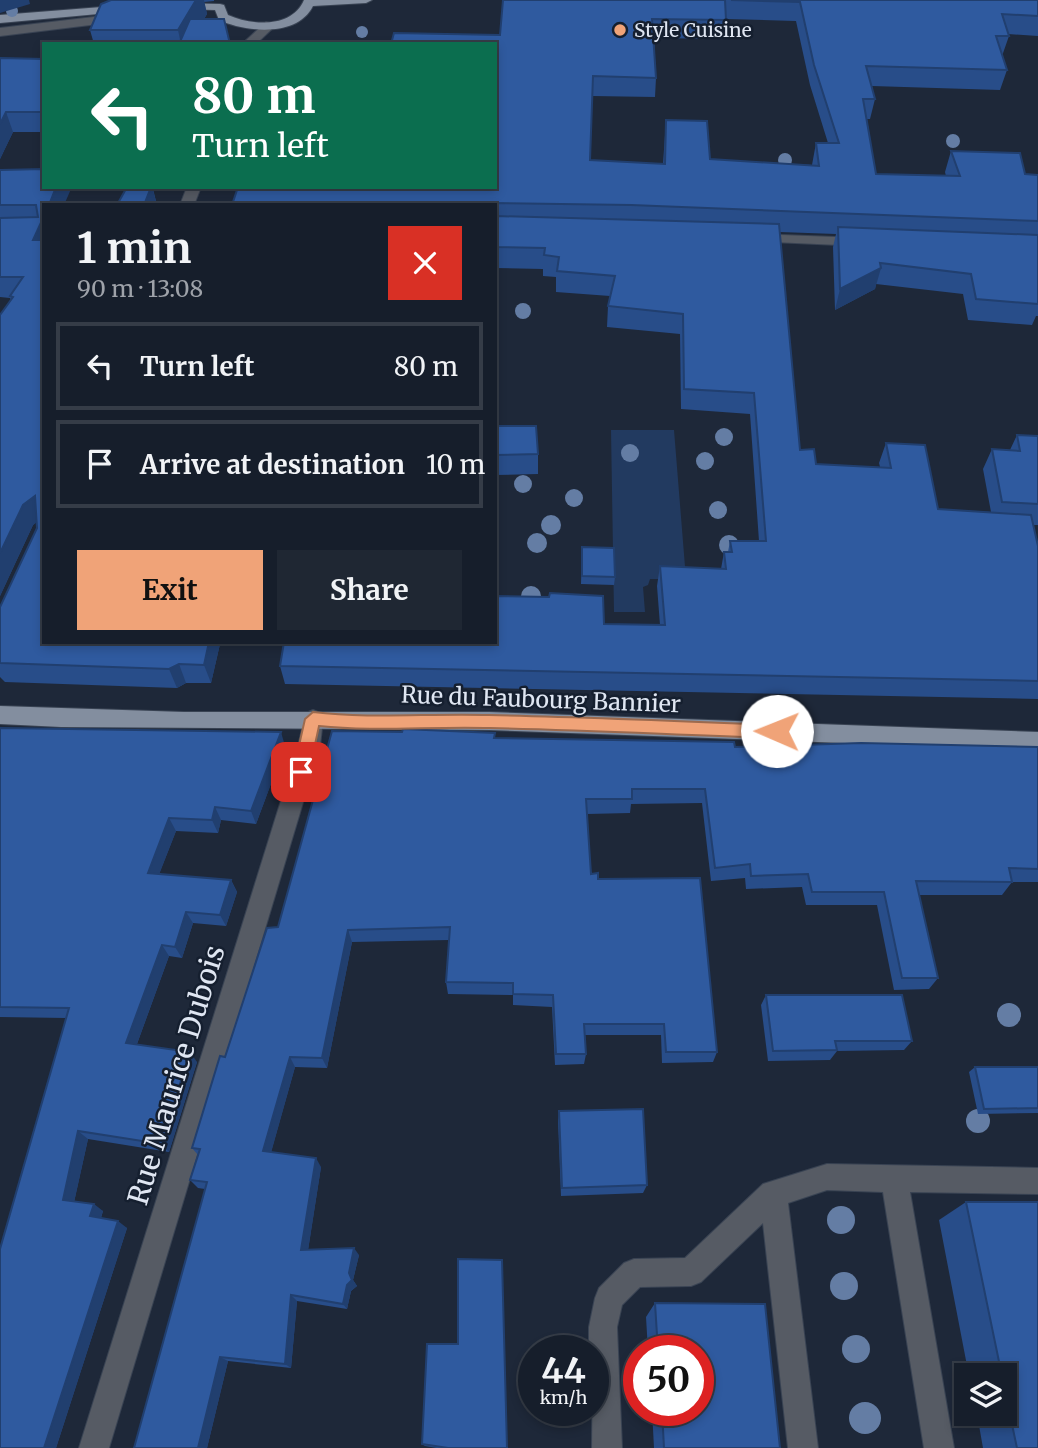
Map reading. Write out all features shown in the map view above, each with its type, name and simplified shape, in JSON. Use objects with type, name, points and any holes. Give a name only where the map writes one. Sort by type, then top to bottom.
[{"type":"main road","points":[[164,7],[224,3],[223,17],[231,22],[270,25],[296,18],[310,2],[366,0]]},
{"type":"main road","points":[[0,19],[141,8]]},
{"type":"main road","name":"Rue du Faubourg Bannier","points":[[0,715],[104,719],[313,719],[353,723],[400,720],[489,721],[1038,741]]},
{"type":"street","points":[[0,32],[113,21],[141,8]]},
{"type":"street","points":[[250,42],[270,25]]},
{"type":"street","points":[[738,237],[876,243]]},
{"type":"street","name":"Rue Maurice Dubois","points":[[94,1448],[309,746],[313,719]]},
{"type":"street","points":[[607,1448],[603,1327],[609,1298],[634,1273],[691,1272],[773,1194],[827,1177],[1038,1181]]},
{"type":"street","points":[[894,1178],[939,1448]]},
{"type":"street","points":[[773,1194],[803,1448]]},
{"type":"shaded area","points":[[611,430],[674,430],[686,579],[650,579],[648,585],[643,587],[645,612],[614,612]]},
{"type":"building","points":[[111,0],[196,0],[178,30],[90,30],[101,4]]},
{"type":"building","points":[[503,0],[725,0],[726,20],[652,19],[656,78],[593,76],[590,160],[665,164],[666,120],[707,121],[710,159],[819,166],[816,143],[839,143],[814,65],[800,2],[731,0],[1038,0],[1038,16],[1002,14],[1009,36],[996,36],[1007,70],[866,66],[875,99],[863,99],[876,174],[960,176],[951,151],[1020,153],[1025,174],[1038,175],[1038,221],[631,205],[233,203],[237,189],[497,189],[497,42],[392,42],[394,33],[500,35]]},
{"type":"building","points":[[190,19],[224,19],[230,42],[180,42]]},
{"type":"building","points":[[0,58],[42,59],[42,112],[6,112],[0,124]]},
{"type":"building","points":[[42,169],[42,189],[55,189],[50,203],[42,203],[42,220],[33,240],[42,240],[42,644],[209,644],[204,665],[179,664],[169,669],[0,663],[0,607],[37,528],[35,496],[23,505],[0,553],[0,315],[23,277],[0,277],[0,218],[38,217],[36,205],[0,205],[0,170]]},
{"type":"building","points":[[126,189],[150,189],[145,203],[118,203]]},
{"type":"building","points":[[497,216],[779,224],[800,450],[814,449],[816,464],[891,468],[886,443],[925,445],[938,509],[1031,515],[1038,546],[1038,681],[280,666],[284,644],[497,644],[497,596],[549,597],[550,593],[603,596],[604,624],[665,625],[660,566],[726,569],[724,552],[732,552],[730,541],[766,541],[754,393],[684,389],[683,314],[608,306],[615,276],[557,271],[559,257],[544,255],[545,248],[497,247]]},
{"type":"building","points":[[838,227],[1038,235],[1038,304],[976,299],[971,274],[880,263],[881,268],[840,289]]},
{"type":"building","points":[[497,426],[536,426],[538,454],[497,455]]},
{"type":"building","points":[[1017,435],[1038,436],[1038,504],[1002,502],[992,449],[1020,451]]},
{"type":"building","points":[[582,547],[614,548],[615,577],[582,576]]},
{"type":"building","points":[[0,728],[281,732],[251,811],[215,807],[212,820],[169,818],[148,873],[231,880],[220,915],[186,912],[175,947],[162,945],[126,1043],[190,1052],[161,1144],[78,1131],[63,1200],[94,1204],[90,1216],[118,1221],[44,1448],[0,1448],[0,1249],[69,1008],[0,1007]]},
{"type":"building","points":[[403,729],[495,733],[494,738],[734,742],[735,747],[861,743],[1038,747],[1038,869],[1009,868],[1012,882],[916,881],[938,978],[902,978],[884,892],[812,892],[808,874],[751,876],[750,864],[715,868],[705,789],[632,789],[632,799],[586,799],[591,874],[598,873],[598,879],[700,878],[717,1052],[666,1052],[664,1024],[584,1024],[586,1054],[556,1054],[553,995],[513,994],[513,983],[446,982],[450,927],[348,930],[322,1058],[290,1057],[263,1151],[316,1158],[301,1250],[354,1248],[349,1273],[352,1280],[347,1285],[343,1304],[291,1295],[285,1364],[220,1357],[198,1448],[134,1448],[207,1182],[190,1180],[200,1149],[192,1148],[220,1056],[225,1057],[267,928],[278,927],[332,731],[402,732]]},
{"type":"building","points":[[766,995],[902,995],[912,1041],[835,1041],[837,1050],[773,1051]]},
{"type":"building","points":[[975,1067],[1038,1067],[1038,1108],[984,1109]]},
{"type":"building","points":[[643,1109],[647,1185],[562,1188],[559,1111]]},
{"type":"building","points":[[966,1202],[1038,1202],[1038,1448],[1017,1448],[1012,1426],[1017,1426],[1017,1363],[999,1363]]},
{"type":"building","points":[[458,1259],[502,1260],[507,1448],[448,1448],[422,1444],[427,1344],[458,1344]]},
{"type":"building","points":[[655,1303],[765,1304],[780,1448],[664,1448],[663,1426],[714,1426],[714,1335],[657,1335]]},
{"type":"place","name":"Style Cuisine","points":[[620,30]]},
{"type":"route","points":[[301,772],[313,719],[353,723],[400,720],[489,721],[555,726],[777,731]]}]
